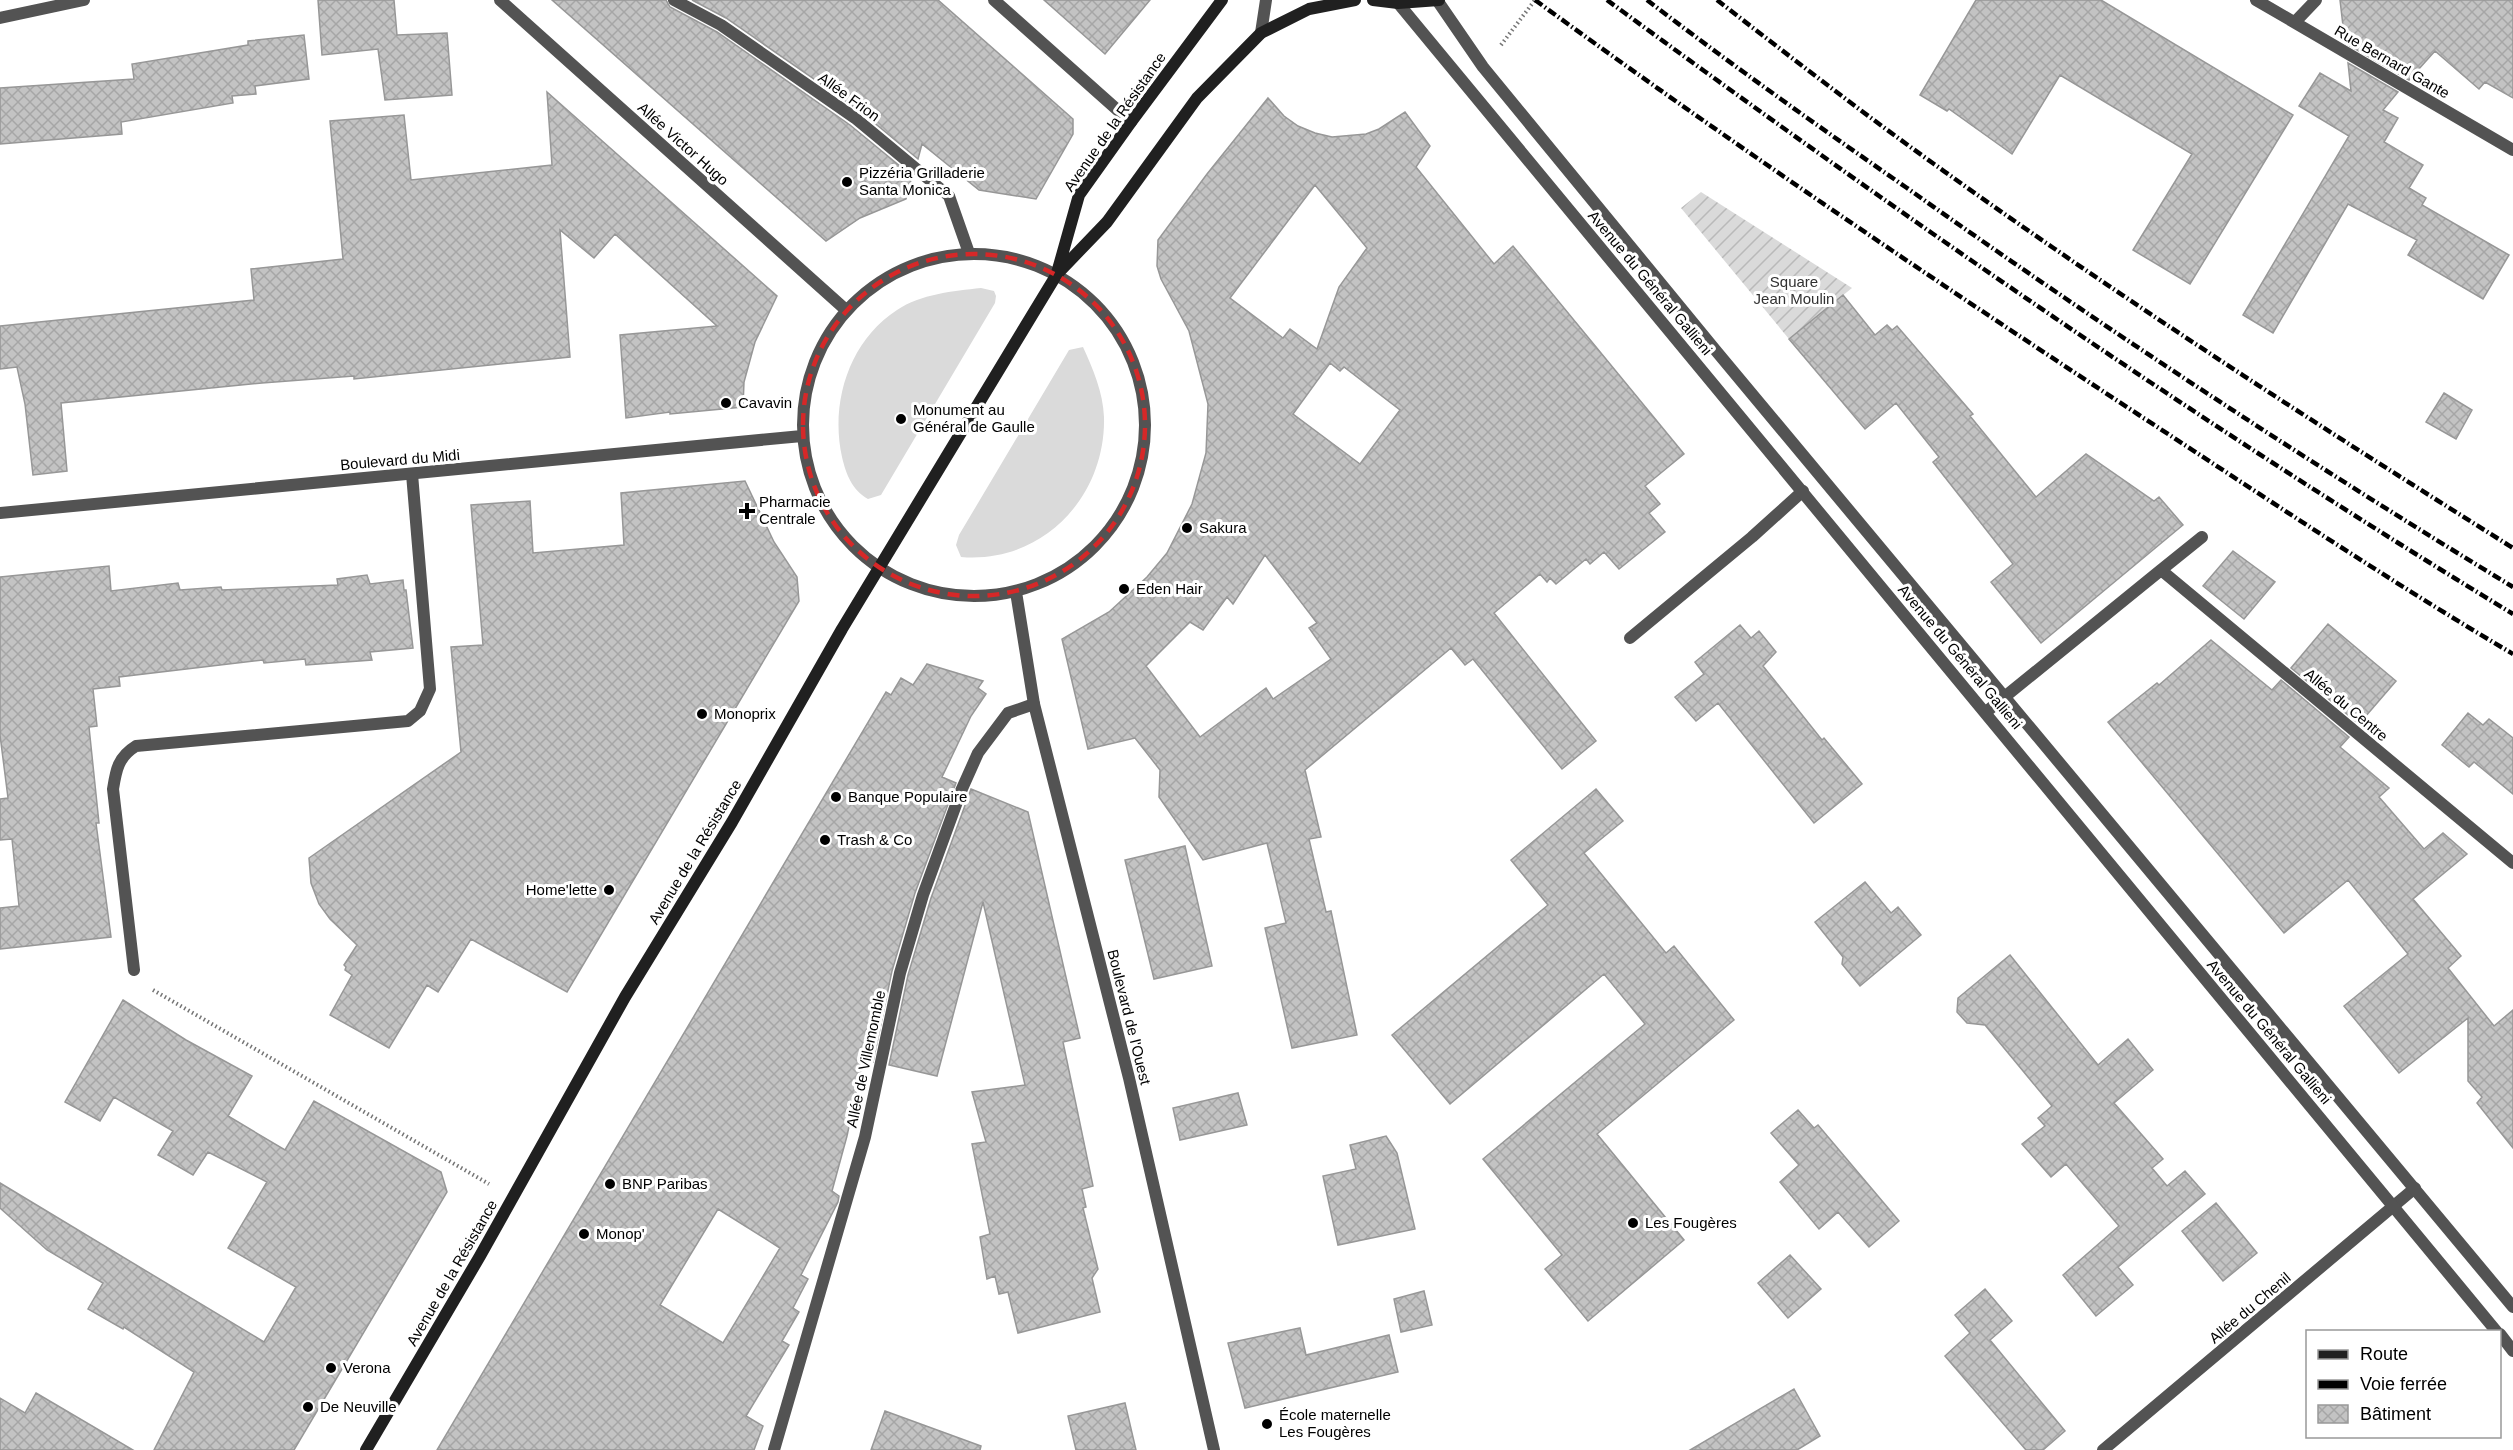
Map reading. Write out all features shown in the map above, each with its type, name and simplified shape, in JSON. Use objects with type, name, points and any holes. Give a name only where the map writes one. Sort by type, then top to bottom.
[{"type":"main road","name":"Avenue de la Résistance","points":[[1057,274],[1079,195],[1222,0]]},
{"type":"main road","name":"Avenue de la Résistance","points":[[366,1450],[513,1198],[625,997],[732,822],[842,629],[1057,274],[1107,222],[1197,98],[1261,33],[1310,9],[1355,0]]},
{"type":"main road","points":[[1373,0],[1398,2],[1438,0]]},
{"type":"street","points":[[0,18],[84,0]]},
{"type":"street","name":"Allée Victor Hugo","points":[[500,0],[846,310]]},
{"type":"street","name":"Allée Frion","points":[[674,0],[721,25],[855,118],[949,196],[969,253]]},
{"type":"street","points":[[993,0],[1131,122]]},
{"type":"street","points":[[1261,33],[1266,0]]},
{"type":"street","name":"Avenue du Général Gallieni","points":[[1438,0],[1483,67],[2513,1307]]},
{"type":"street","name":"Rue Bernard Gante","points":[[2256,0],[2513,150]]},
{"type":"street","points":[[2295,22],[2316,0]]},
{"type":"street","name":"Avenue du Général Gallieni","points":[[1398,2],[2496,1330]]},
{"type":"street","points":[[969,253],[1004,256],[1057,274],[1098,305],[1128,347],[1144,396],[1146,447],[1131,497],[1103,540],[1064,572],[1016,592],[969,597],[928,589],[879,568],[839,533],[825,511],[810,475],[802,436],[805,391],[820,347],[846,310],[882,280],[924,260],[969,253]]},
{"type":"street","name":"Boulevard du Midi","points":[[0,513],[802,436]]},
{"type":"street","points":[[134,970],[113,789],[117,765],[127,752],[136,746],[408,722],[420,711],[430,689],[412,474]]},
{"type":"street","points":[[1630,638],[1752,537],[1803,491]]},
{"type":"street","points":[[1986,712],[2202,537]]},
{"type":"street","name":"Allée du Centre","points":[[2161,570],[2513,862]]},
{"type":"street","name":"Boulevard de l'Ouest","points":[[1016,592],[1034,704],[1129,1078],[1214,1450]]},
{"type":"street","name":"Allée de Villemomble","points":[[774,1450],[866,1137],[900,973],[923,895],[978,753],[1008,713],[1034,704]]},
{"type":"street","name":"Allée du Chenil","points":[[2103,1450],[2415,1188]]},
{"type":"street","name":"Avenue du Général Gallieni","points":[[2501,1337],[2513,1351]]},
{"type":"path","points":[[1483,67],[1535,0]]},
{"type":"path","points":[[134,970],[142,983],[513,1198]]},
{"type":"highlighted area","points":[[969,253],[1004,256],[1057,274],[1098,305],[1128,347],[1144,396],[1146,447],[1131,497],[1103,540],[1064,572],[1016,592],[969,597],[928,589],[879,569],[839,533],[825,511],[809,475],[802,436],[805,391],[820,347],[846,310],[882,280],[924,260]]},
{"type":"green space","name":"Square Jean Moulin","points":[[1701,192],[1852,288],[1789,339],[1681,208]]},
{"type":"green space","points":[[981,288],[994,291],[995,303],[881,495],[868,499],[858,491],[848,475],[839,436],[841,395],[855,356],[866,338],[880,323],[906,305],[938,294]]},
{"type":"green space","points":[[1083,347],[1100,390],[1104,417],[1102,446],[1094,474],[1081,498],[1064,520],[1042,537],[1018,549],[990,556],[961,557],[956,545],[959,535],[1069,350]]},
{"type":"building","points":[[318,0],[394,0],[397,35],[447,33],[452,95],[385,100],[378,49],[322,55]]},
{"type":"building","points":[[552,0],[666,0],[670,7],[717,32],[850,125],[912,176],[906,199],[860,218],[826,241]]},
{"type":"building","points":[[692,0],[938,0],[1073,119],[1073,134],[1036,199],[979,190],[922,144],[918,159],[860,111],[726,18]]},
{"type":"building","points":[[1044,0],[1150,0],[1105,54]]},
{"type":"building","points":[[1976,0],[2101,0],[2293,115],[2190,284],[2133,250],[2192,154],[2060,75],[2012,154],[1949,109],[1947,111],[1920,95]]},
{"type":"building","points":[[2340,0],[2513,0],[2513,98],[2485,82],[2479,89],[2435,51],[2409,80],[2345,43]]},
{"type":"building","points":[[304,35],[309,79],[255,86],[256,94],[232,96],[233,103],[121,122],[122,134],[0,144],[0,88],[134,79],[132,64],[248,45],[248,41]]},
{"type":"building","points":[[2348,63],[2398,92],[2383,110],[2398,118],[2384,142],[2423,165],[2409,188],[2426,198],[2422,205],[2509,255],[2483,299],[2408,255],[2417,240],[2348,204],[2273,333],[2243,315],[2349,136],[2299,106],[2320,73],[2351,91]]},
{"type":"building","points":[[547,92],[777,296],[755,342],[744,382],[743,407],[670,414],[670,412],[626,418],[620,335],[717,326],[615,234],[594,258],[560,230],[570,357],[354,379],[354,376],[262,383],[61,403],[67,471],[33,475],[25,404],[17,367],[0,369],[0,326],[254,300],[251,269],[343,259],[330,121],[404,115],[411,180],[552,165]]},
{"type":"building","points":[[1268,98],[1284,116],[1298,126],[1332,137],[1366,134],[1379,129],[1405,112],[1430,146],[1416,167],[1494,264],[1513,246],[1684,454],[1645,486],[1660,504],[1649,513],[1665,532],[1619,569],[1604,552],[1590,564],[1586,559],[1556,584],[1550,578],[1547,582],[1540,574],[1494,613],[1596,741],[1562,769],[1473,659],[1465,665],[1451,648],[1305,770],[1321,837],[1309,839],[1326,912],[1331,911],[1357,1035],[1292,1048],[1265,928],[1286,923],[1267,843],[1203,860],[1159,797],[1160,770],[1135,738],[1088,749],[1062,639],[1109,612],[1147,577],[1167,553],[1192,504],[1206,453],[1208,404],[1189,331],[1161,279],[1157,266],[1158,240]],"holes":[[[1315,185],[1367,248],[1339,287],[1317,349],[1290,329],[1283,338],[1230,298]],[[1330,363],[1340,371],[1344,367],[1400,410],[1360,464],[1293,414]],[[1265,555],[1317,623],[1309,628],[1331,659],[1273,699],[1266,688],[1200,737],[1146,666],[1190,622],[1203,630],[1227,597],[1233,604]]]},
{"type":"building","points":[[1843,295],[1875,335],[1887,325],[1892,330],[1897,326],[1973,414],[1970,416],[2036,497],[2086,454],[2154,501],[2159,497],[2183,525],[2041,643],[1991,582],[2013,564],[1933,462],[1939,457],[1896,403],[1865,429],[1789,339]]},
{"type":"building","points":[[2444,393],[2472,410],[2456,439],[2426,422]]},
{"type":"building","points":[[745,481],[774,542],[797,577],[799,601],[567,992],[471,939],[438,992],[427,985],[389,1048],[330,1015],[352,975],[345,970],[344,965],[357,945],[330,919],[319,904],[311,883],[309,858],[461,752],[451,647],[483,645],[471,505],[530,501],[533,553],[624,545],[621,493]]},
{"type":"building","points":[[2233,551],[2275,582],[2244,619],[2203,586]]},
{"type":"building","points":[[109,566],[111,591],[178,583],[180,590],[338,585],[337,579],[367,575],[370,584],[403,580],[413,648],[370,652],[372,660],[306,665],[305,659],[264,663],[263,660],[119,677],[120,686],[93,689],[97,726],[89,727],[99,823],[96,823],[111,937],[0,949],[0,908],[19,906],[12,839],[0,840],[0,799],[8,798],[0,735],[0,577]]},
{"type":"building","points":[[2328,624],[2396,681],[2359,724],[2291,668]]},
{"type":"building","points":[[1740,625],[1751,638],[1759,631],[1776,652],[1763,666],[1822,740],[1824,738],[1862,784],[1814,823],[1718,703],[1696,721],[1675,697],[1704,674],[1695,662]]},
{"type":"building","points":[[2211,640],[2272,690],[2281,680],[2349,737],[2340,747],[2389,788],[2379,797],[2424,849],[2443,833],[2467,854],[2413,899],[2461,956],[2448,968],[2494,1026],[2513,1010],[2513,1148],[2477,1103],[2482,1097],[2468,1081],[2468,1018],[2399,1073],[2344,1006],[2408,954],[2348,880],[2284,933],[2108,722],[2157,683],[2159,685]]},
{"type":"building","points":[[927,664],[983,681],[978,688],[986,694],[971,716],[942,777],[956,783],[915,893],[892,971],[873,1062],[863,1060],[847,1136],[832,1191],[839,1196],[838,1202],[801,1275],[808,1279],[793,1308],[799,1312],[782,1341],[789,1345],[746,1416],[763,1426],[754,1450],[437,1450],[886,692],[891,695],[901,678],[913,685]],"holes":[[[718,1209],[780,1248],[723,1343],[660,1305]]]},
{"type":"building","points":[[2468,713],[2483,725],[2489,719],[2513,738],[2513,794],[2474,762],[2469,767],[2442,745]]},
{"type":"building","points":[[971,789],[1028,812],[1080,1038],[1063,1042],[1093,1186],[1082,1189],[1086,1207],[1083,1208],[1098,1269],[1092,1278],[1100,1312],[1018,1333],[1008,1292],[999,1294],[995,1276],[987,1279],[980,1237],[990,1234],[972,1144],[986,1142],[972,1092],[1025,1085],[983,902],[937,1076],[889,1065],[908,975],[931,898]]},
{"type":"building","points":[[1596,789],[1623,821],[1584,853],[1666,953],[1674,946],[1734,1020],[1597,1134],[1684,1240],[1588,1321],[1545,1269],[1562,1255],[1483,1159],[1645,1024],[1604,974],[1450,1104],[1392,1035],[1548,905],[1511,860]]},
{"type":"building","points":[[1185,846],[1212,966],[1154,979],[1125,860]]},
{"type":"building","points":[[1865,882],[1891,913],[1898,907],[1921,935],[1860,986],[1842,964],[1843,957],[1815,922]]},
{"type":"building","points":[[2010,955],[2098,1065],[2128,1039],[2153,1070],[2114,1103],[2163,1159],[2152,1168],[2167,1186],[2185,1171],[2205,1194],[2118,1267],[2133,1285],[2096,1316],[2063,1275],[2119,1226],[2066,1164],[2051,1177],[2022,1144],[2045,1126],[2038,1118],[2052,1106],[1985,1025],[1967,1023],[1957,1012],[1958,998]]},
{"type":"building","points":[[123,1000],[186,1040],[252,1076],[228,1116],[285,1150],[314,1101],[441,1172],[447,1192],[294,1450],[154,1450],[194,1372],[124,1327],[123,1329],[88,1309],[103,1283],[47,1250],[0,1208],[0,1183],[264,1342],[296,1287],[228,1248],[267,1182],[208,1152],[193,1175],[158,1155],[173,1131],[114,1097],[100,1121],[65,1102]]},
{"type":"building","points":[[1238,1093],[1247,1125],[1180,1140],[1173,1108]]},
{"type":"building","points":[[1798,1110],[1814,1128],[1818,1125],[1899,1221],[1869,1247],[1838,1212],[1819,1229],[1780,1182],[1799,1165],[1771,1133]]},
{"type":"building","points":[[1386,1136],[1397,1153],[1415,1229],[1338,1245],[1323,1176],[1356,1169],[1350,1145]]},
{"type":"building","points":[[2216,1203],[2257,1253],[2223,1281],[2182,1231]]},
{"type":"building","points":[[1790,1255],[1821,1289],[1788,1318],[1758,1283]]},
{"type":"building","points":[[1985,1289],[2012,1321],[1990,1340],[2065,1431],[2043,1450],[2026,1450],[1945,1356],[1970,1333],[1955,1315]]},
{"type":"building","points":[[1424,1291],[1432,1325],[1401,1332],[1394,1299]]},
{"type":"building","points":[[1300,1328],[1306,1355],[1389,1335],[1398,1372],[1245,1408],[1228,1343]]},
{"type":"building","points":[[1794,1389],[1820,1436],[1797,1450],[1690,1450]]},
{"type":"building","points":[[36,1393],[133,1450],[0,1450],[0,1398],[25,1413]]},
{"type":"building","points":[[1125,1403],[1136,1450],[1076,1450],[1068,1416]]},
{"type":"building","points":[[885,1411],[981,1446],[980,1450],[871,1450]]},
{"type":"railway","points":[[1535,0],[1759,159],[1986,314],[2325,537],[2513,654]]},
{"type":"railway","points":[[1607,0],[1829,160],[2053,317],[2281,468],[2513,614]]},
{"type":"railway","points":[[1647,0],[1808,119],[2056,292],[2206,393],[2513,587]]},
{"type":"railway","points":[[1717,0],[1906,144],[2076,264],[2293,408],[2513,548]]},
{"type":"place","name":"Pizzéria Grilladerie Santa Monica","points":[[847,182]]},
{"type":"place","name":"Cavavin","points":[[726,403]]},
{"type":"place","name":"Monument au Général de Gaulle","points":[[901,419]]},
{"type":"place","name":"Pharmacie Centrale","points":[[747,511]]},
{"type":"place","name":"Sakura","points":[[1187,528]]},
{"type":"place","name":"Eden Hair","points":[[1124,589]]},
{"type":"place","name":"Monoprix","points":[[702,714]]},
{"type":"place","name":"Banque Populaire","points":[[836,797]]},
{"type":"place","name":"Trash & Co","points":[[825,840]]},
{"type":"place","name":"Home'lette","points":[[609,890]]},
{"type":"place","name":"BNP Paribas","points":[[610,1184]]},
{"type":"place","name":"Les Fougères","points":[[1633,1223]]},
{"type":"place","name":"Monop'","points":[[584,1234]]},
{"type":"place","name":"Verona","points":[[331,1368]]},
{"type":"place","name":"De Neuville","points":[[308,1407]]},
{"type":"place","name":"École maternelle Les Fougères","points":[[1267,1424]]}]
